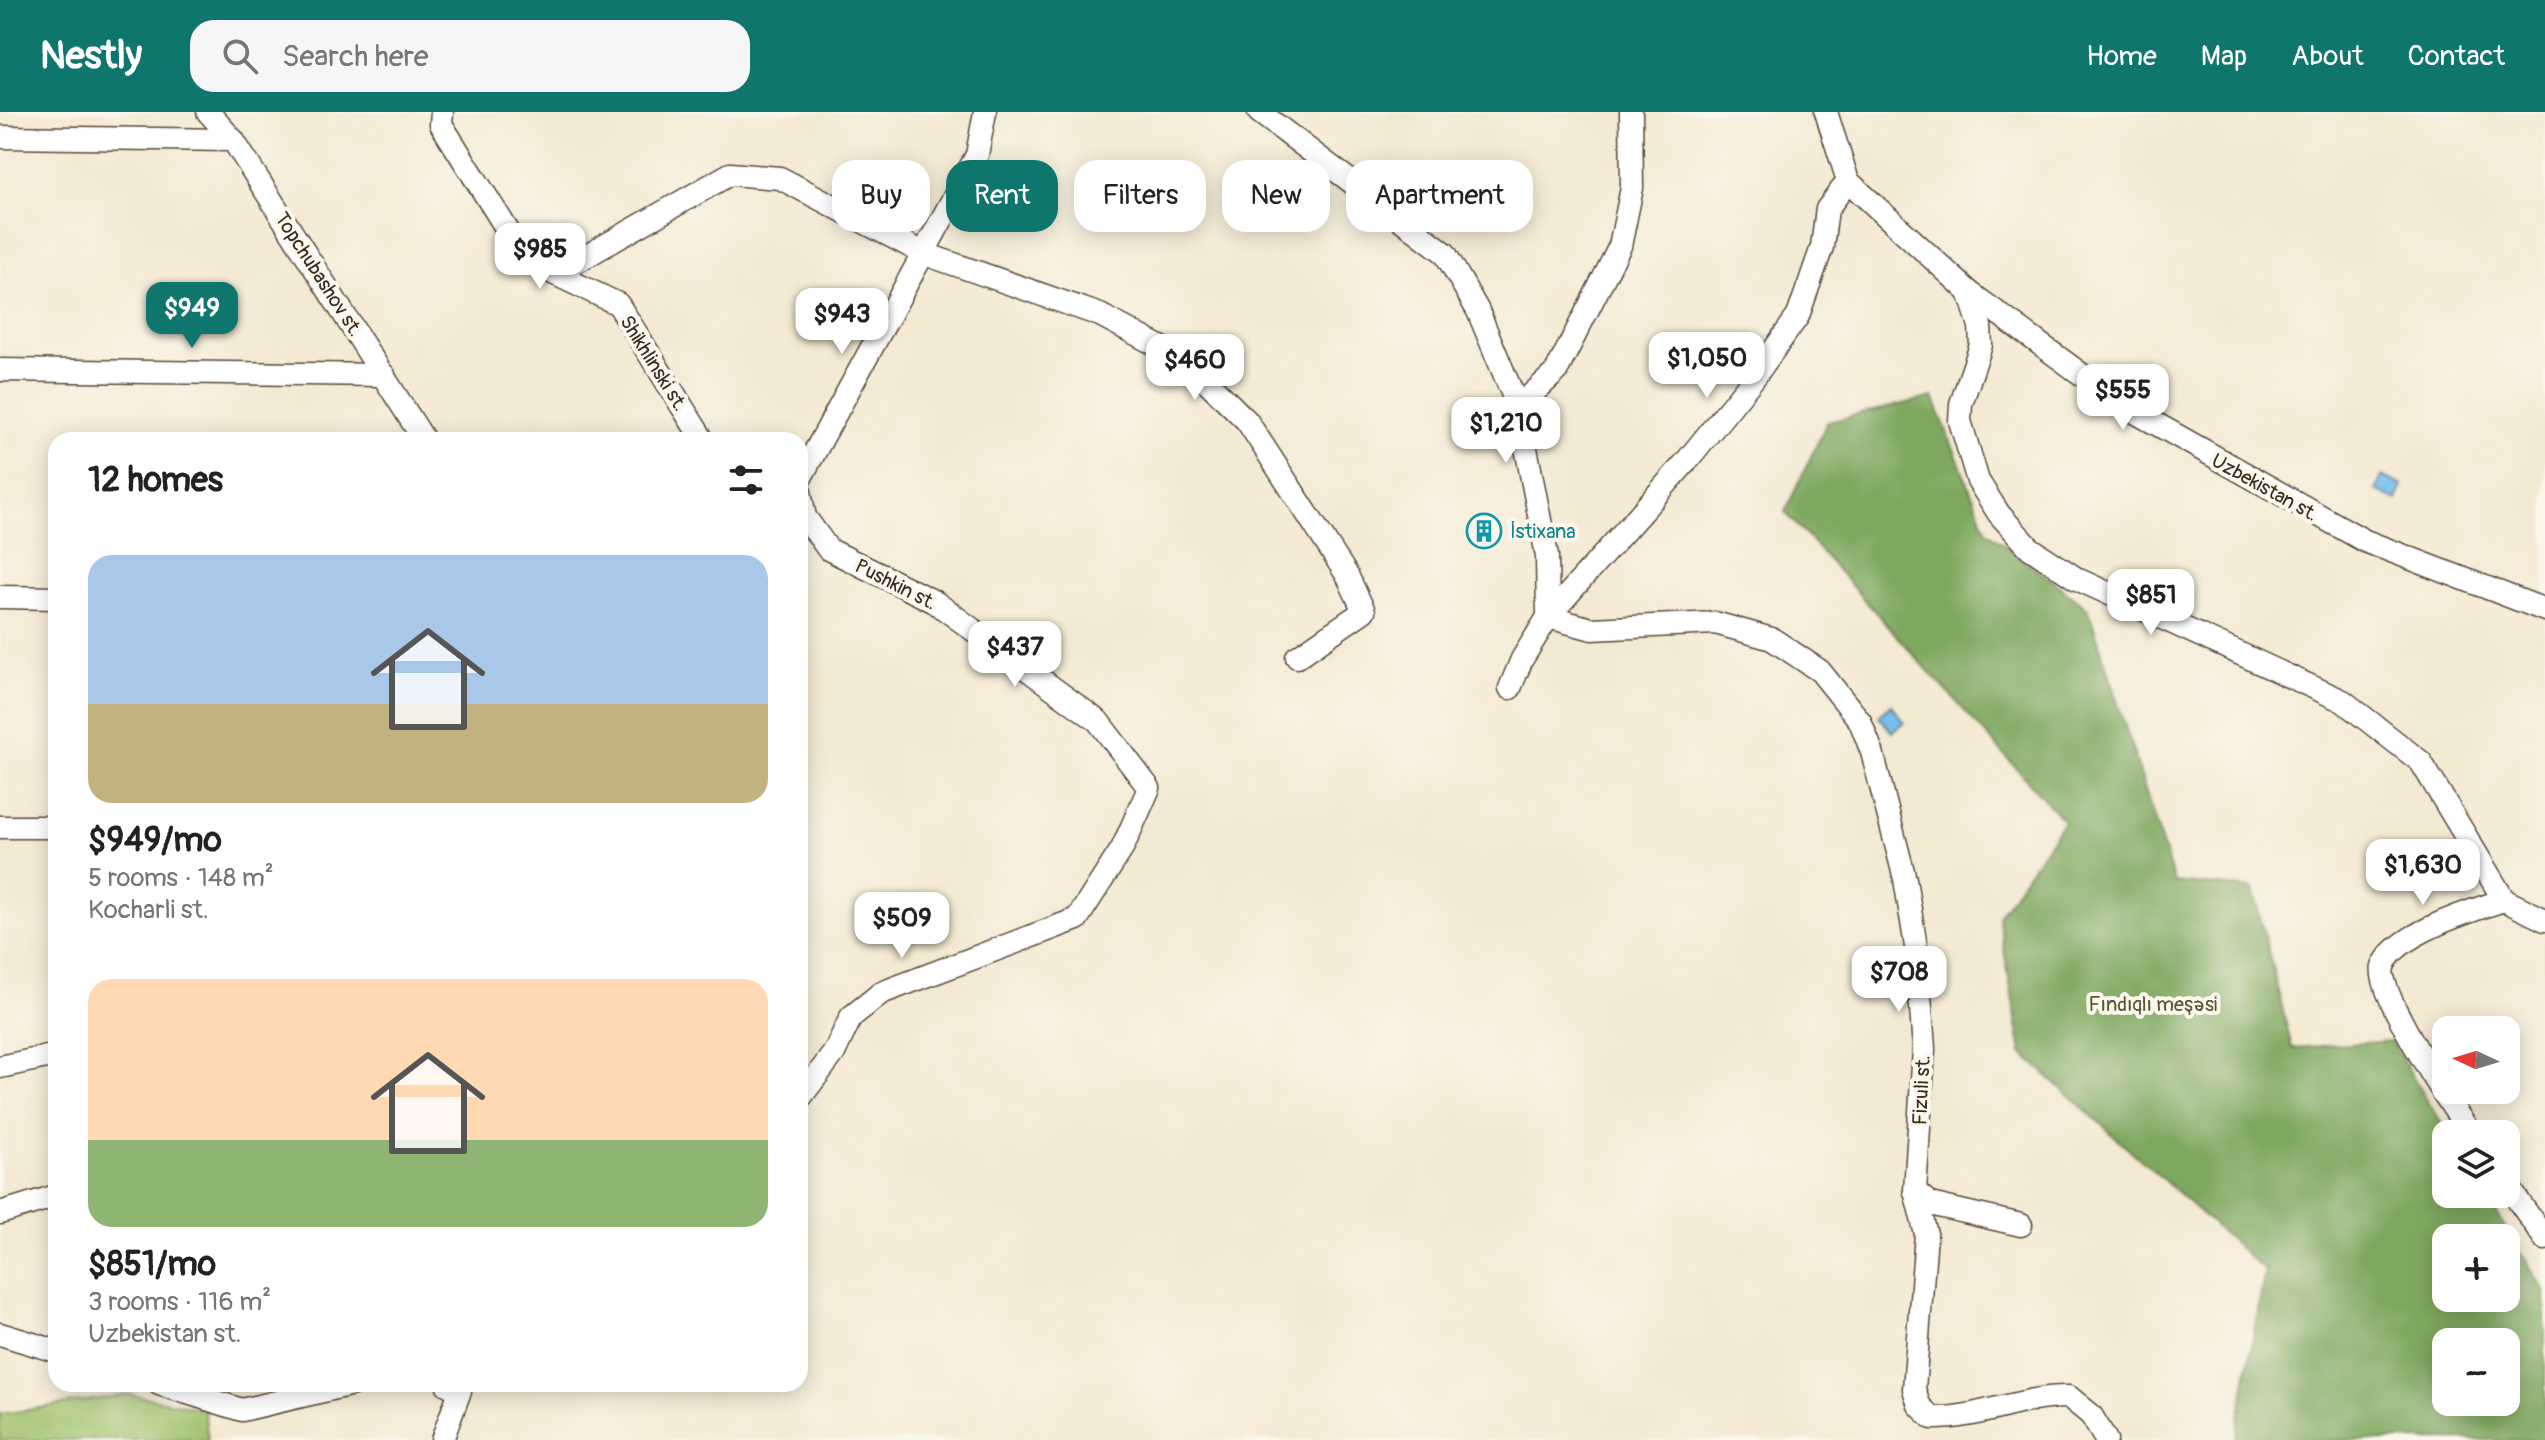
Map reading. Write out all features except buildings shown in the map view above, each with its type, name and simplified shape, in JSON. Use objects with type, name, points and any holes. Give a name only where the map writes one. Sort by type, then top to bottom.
[{"type":"street","name":"Topchubashov st.","points":[[208,112],[233,140],[419,432]]},
{"type":"street","name":"Shikhlinski st.","points":[[442,112],[441,124],[513,239],[555,274],[618,304],[698,432]]},
{"type":"street","points":[[808,465],[977,155],[985,112]]},
{"type":"street","points":[[1259,112],[1445,253],[1478,311],[1518,407],[1547,556],[1548,617]]},
{"type":"street","points":[[1518,407],[1556,372],[1620,246],[1632,188],[1631,112]]},
{"type":"street","name":"Uzbekistan st.","points":[[1826,112],[1848,181],[1969,292],[2126,407],[2365,541],[2545,610]]},
{"type":"street","points":[[0,137],[233,140]]},
{"type":"street","points":[[555,274],[730,174],[780,178],[925,254],[1100,315],[1185,360],[1247,421],[1347,575],[1364,611],[1297,657]]},
{"type":"street","points":[[1510,688],[1522,659],[1548,617],[1685,463],[1753,379],[1798,316],[1822,247],[1827,209],[1848,181]]},
{"type":"street","points":[[1969,292],[1980,326],[1981,345],[1961,404],[1960,421],[1978,481],[1999,514],[2030,548],[2077,579],[2343,701],[2421,762],[2504,900],[2545,920]]},
{"type":"street","points":[[0,370],[384,375]]},
{"type":"street","name":"Pushkin st.","points":[[808,521],[828,549],[935,602],[1098,721],[1149,788],[1122,849],[1077,919],[881,993],[851,1017],[834,1053],[808,1087]]},
{"type":"street","points":[[0,597],[48,598]]},
{"type":"street","name":"Fizuli st.","points":[[1548,617],[1592,629],[1715,623],[1772,639],[1820,671],[1860,721],[1872,752],[1905,879],[1917,953],[1924,1049],[1915,1191],[1926,1234],[1914,1389],[1919,1405],[1932,1418],[1953,1418],[2036,1399],[2069,1397],[2091,1415],[2106,1440]]},
{"type":"street","points":[[0,827],[48,827]]},
{"type":"street","points":[[2462,1120],[2400,1019],[2384,987],[2382,968],[2393,953],[2416,936],[2453,917],[2504,900]]},
{"type":"street","points":[[0,1067],[48,1057]]},
{"type":"street","points":[[1915,1191],[1930,1204],[2021,1225]]},
{"type":"street","points":[[0,1213],[48,1198]]},
{"type":"street","points":[[2520,1203],[2545,1239]]},
{"type":"street","points":[[0,1334],[48,1349]]},
{"type":"street","points":[[185,1392],[242,1410],[319,1392]]},
{"type":"street","points":[[442,1440],[460,1392]]},
{"type":"green space","name":"Fındıqlı meşəsi","points":[[1933,397],[1987,531],[2088,608],[2174,882],[2253,889],[2292,1048],[2391,1041],[2439,1120],[2432,1120],[2432,1208],[2494,1208],[2504,1224],[2432,1224],[2432,1312],[2520,1312],[2520,1251],[2545,1291],[2545,1440],[2235,1440],[2265,1271],[2022,1053],[1998,916],[2064,821],[1785,512],[1827,422]]},
{"type":"green space","points":[[129,1394],[204,1409],[208,1440],[0,1440],[0,1414]]},
{"type":"water","points":[[2382,476],[2403,486],[2397,500],[2376,490]]},
{"type":"water","points":[[1891,705],[1905,722],[1892,732],[1879,716]]},
{"type":"place","name":"İstixana","points":[[1484,531]]}]
